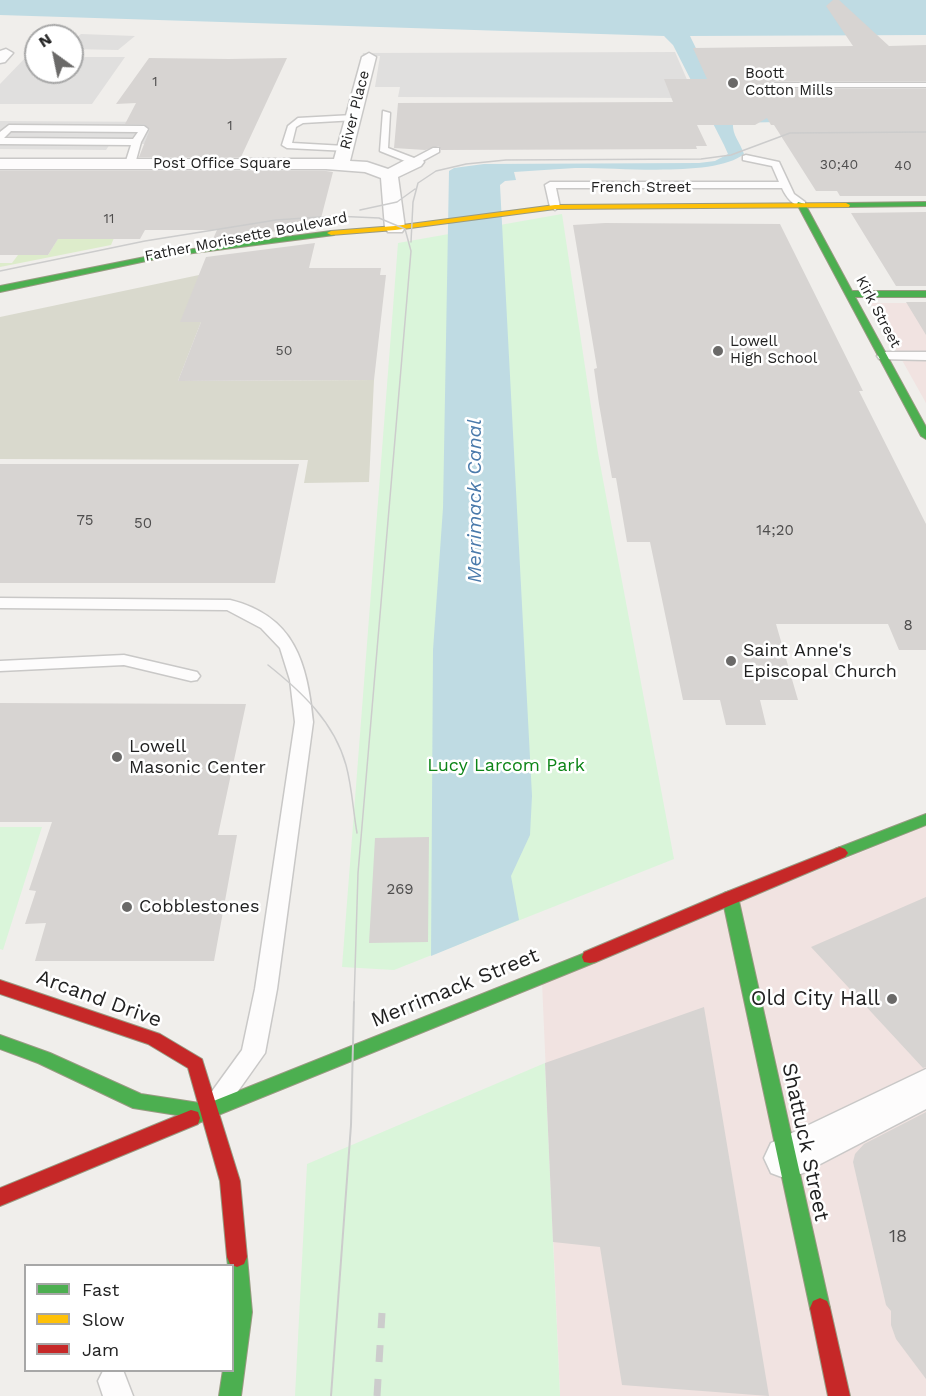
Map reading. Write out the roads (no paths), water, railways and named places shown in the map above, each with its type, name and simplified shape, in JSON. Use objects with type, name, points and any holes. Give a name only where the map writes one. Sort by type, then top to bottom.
[{"type":"main road","name":"Kirk Street","points":[[801,204],[883,356],[920,413],[926,436]]},
{"type":"main road","name":"French Street","points":[[357,232],[514,210],[555,207],[926,204]]},
{"type":"main road","name":"Father Morissette Boulevard","points":[[178,267],[357,232]]},
{"type":"main road","name":"Father Morissette Boulevard","points":[[0,289],[182,253],[297,236],[357,232]]},
{"type":"main road","points":[[849,294],[926,294]]},
{"type":"main road","name":"Merrimack Street","points":[[0,1197],[381,1040],[634,940],[730,897],[926,819]]},
{"type":"main road","name":"Shattuck Street","points":[[730,897],[839,1396]]},
{"type":"main road","name":"Arcand Drive","points":[[0,987],[154,1039],[196,1064],[230,1181],[242,1312],[234,1368]]},
{"type":"main road","points":[[0,1042],[44,1058],[139,1102],[209,1112]]},
{"type":"main road","name":"Arcand Drive","points":[[230,1396],[233,1372]]},
{"type":"street","name":"River Place","points":[[343,157],[369,57]]},
{"type":"street","name":"Post Office Square","points":[[0,164],[130,164],[343,157],[389,175]]},
{"type":"street","points":[[395,228],[389,175],[415,162]]},
{"type":"street","points":[[787,1158],[926,1088]]},
{"type":"lane","points":[[772,85],[926,85]]},
{"type":"lane","points":[[386,113],[383,149],[415,162],[436,150]]},
{"type":"lane","points":[[343,157],[287,145],[292,126],[300,120],[353,118]]},
{"type":"lane","points":[[0,139],[9,128],[144,129],[136,142],[130,164]]},
{"type":"lane","points":[[384,136],[395,136]]},
{"type":"lane","points":[[0,139],[136,142]]},
{"type":"lane","points":[[746,158],[776,164],[790,195],[801,204]]},
{"type":"lane","points":[[555,207],[550,185],[786,185]]},
{"type":"lane","points":[[883,356],[926,356]]},
{"type":"lane","points":[[0,603],[230,605],[254,614],[278,630],[294,658],[302,693],[304,722],[266,989],[253,1053],[209,1112]]},
{"type":"lane","points":[[0,666],[124,660],[191,676]]},
{"type":"water","name":"Merrimack Canal","points":[[0,0],[926,0],[926,35],[690,36],[729,116],[769,115],[778,122],[733,123],[735,135],[744,154],[730,161],[688,169],[575,168],[514,172],[516,180],[505,181],[500,185],[532,796],[530,835],[511,876],[519,920],[431,956],[433,650],[443,508],[449,171],[454,168],[484,164],[699,163],[715,161],[728,154],[673,45],[664,36],[0,15]]},
{"type":"tram line","points":[[411,242],[413,202],[418,183],[436,171],[466,164],[506,160],[701,159],[731,155],[790,133],[926,132]]},
{"type":"tram line","points":[[360,210],[397,202],[415,189]]},
{"type":"tram line","points":[[0,271],[145,241],[276,220],[334,216],[379,218],[405,229],[411,251],[358,873],[354,1003]]},
{"type":"tram line","points":[[268,665],[304,697],[334,735],[348,773],[357,833]]},
{"type":"tram line","points":[[331,1396],[351,1125],[354,1002]]},
{"type":"railway","points":[[377,1396],[382,1313]]},
{"type":"place","name":"Boott Cotton Mills","points":[[733,83]]},
{"type":"place","name":"Lowell High School","points":[[718,351]]},
{"type":"place","name":"Saint Anne's Episcopal Church","points":[[731,661]]},
{"type":"place","name":"Lowell Masonic Center","points":[[117,757]]},
{"type":"place","name":"Cobblestones","points":[[127,907]]},
{"type":"place","name":"Old City Hall","points":[[892,999]]},
{"type":"park label","name":"Lucy Larcom Park","points":[[506,766]]}]
